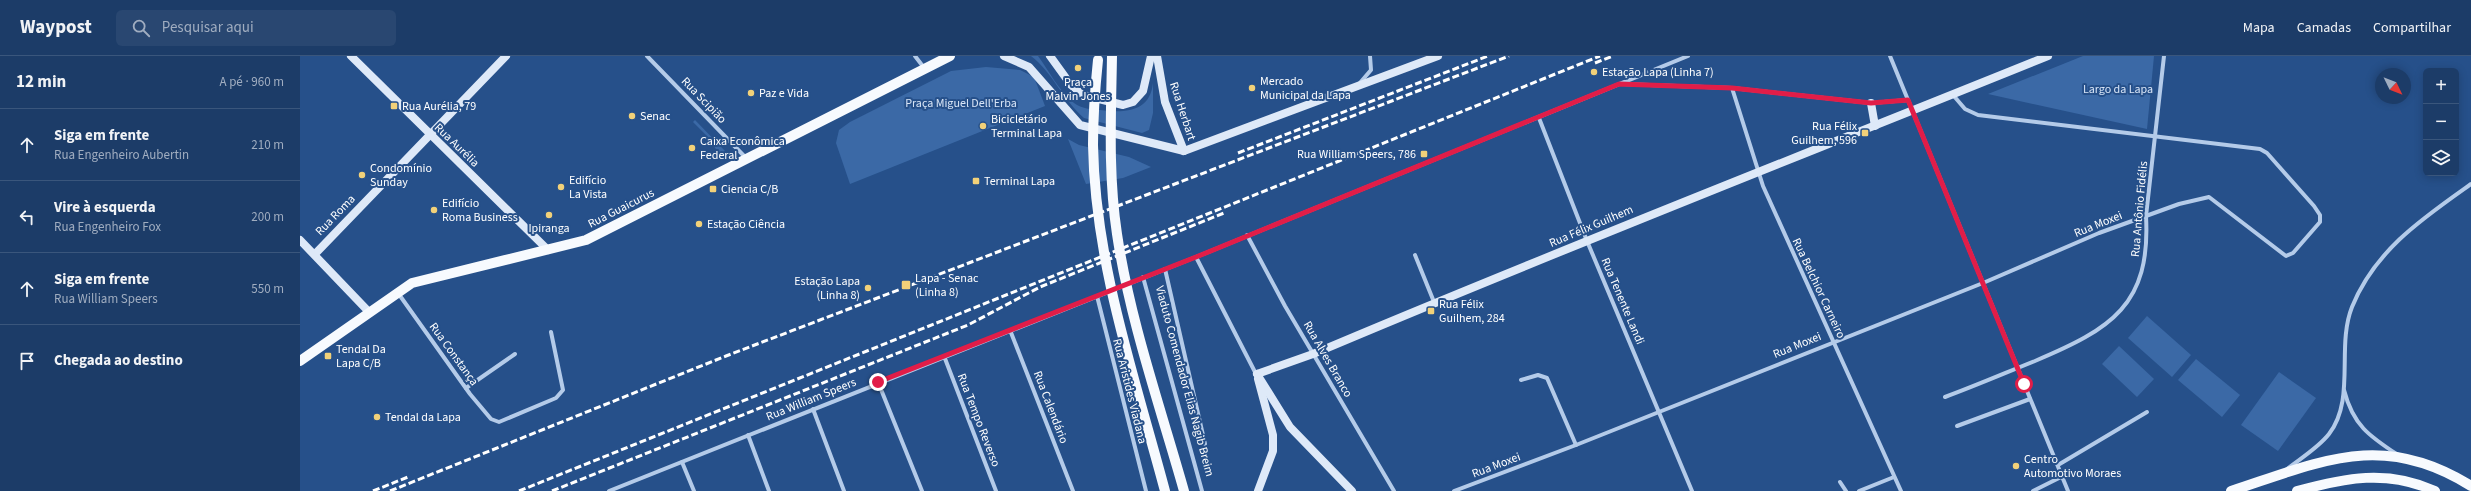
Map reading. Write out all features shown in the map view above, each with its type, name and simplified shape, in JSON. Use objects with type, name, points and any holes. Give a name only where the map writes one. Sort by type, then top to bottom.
[{"type":"main road","name":"Rua Guaicurus","points":[[301,358],[398,293],[421,280],[586,240],[950,56]]},
{"type":"main road","points":[[1112,56],[1110,169],[1117,234],[1139,335],[1184,491]]},
{"type":"main road","points":[[1097,57],[1093,146],[1106,259],[1121,329],[1166,491]]},
{"type":"main road","points":[[2231,491],[2319,461],[2341,456],[2364,454],[2402,458],[2450,474],[2471,486]]},
{"type":"main road","points":[[2297,491],[2345,478],[2376,476],[2403,480],[2435,491]]},
{"type":"street","name":"Rua Aurélia","points":[[351,56],[548,250]]},
{"type":"street","name":"Rua Roma","points":[[315,254],[429,134],[506,56]]},
{"type":"street","name":"Rua Scipião","points":[[647,56],[746,158]]},
{"type":"street","points":[[915,56],[925,69]]},
{"type":"street","points":[[1004,56],[1033,71],[1080,125],[1184,151],[1438,56]]},
{"type":"street","points":[[1050,56],[1071,85],[1083,95],[1123,105],[1133,102],[1143,91],[1151,56]]},
{"type":"street","name":"Rua Herbart","points":[[1157,56],[1165,102],[1184,151]]},
{"type":"street","points":[[1356,87],[1371,70],[1370,56]]},
{"type":"street","name":"Rua William Speers","points":[[609,491],[878,382],[1196,257],[1688,56]]},
{"type":"street","points":[[1890,56],[2068,491]]},
{"type":"street","name":"Rua Félix Guilhem","points":[[1257,374],[1313,354],[1434,302],[1757,171],[1913,112],[2048,56]]},
{"type":"street","name":"Rua Antônio Fidélis","points":[[1945,398],[2017,369],[2089,337],[2122,310],[2137,286],[2143,270],[2148,240],[2146,216],[2157,136],[2164,56]]},
{"type":"street","points":[[1619,84],[1732,88],[1871,103],[1908,100]]},
{"type":"street","name":"Rua Belchior Carneiro","points":[[1732,88],[1757,171],[1901,491]]},
{"type":"street","points":[[1953,95],[1965,109],[1978,115],[2032,123],[2157,136]]},
{"type":"street","points":[[1871,103],[1875,126]]},
{"type":"street","name":"Rua Tenente Landi","points":[[1539,118],[1587,241],[1692,491]]},
{"type":"street","name":"Rua Moxei","points":[[1454,491],[1576,445],[2179,204],[2208,197],[2286,256],[2293,253],[2321,219],[2314,206],[2267,153],[2260,149],[2157,136]]},
{"type":"street","points":[[2277,476],[2328,436],[2339,414],[2344,388],[2345,331],[2352,308],[2364,281],[2394,243],[2418,222],[2471,184]]},
{"type":"street","name":"Rua Alves Branco","points":[[1248,235],[1313,354],[1394,491]]},
{"type":"street","points":[[300,240],[369,312]]},
{"type":"street","points":[[1415,255],[1434,302]]},
{"type":"street","points":[[1196,257],[1257,374],[1290,427],[1352,491]]},
{"type":"street","points":[[1165,268],[1205,444]]},
{"type":"street","name":"Viaduto Comendador Elias Nagib Breim","points":[[1144,277],[1202,491]]},
{"type":"street","name":"Rua Constança","points":[[398,293],[466,388],[492,419],[499,422],[556,398],[563,390],[551,332]]},
{"type":"street","name":"Rua Aristides Viadana","points":[[1097,296],[1146,491]]},
{"type":"street","name":"Rua Calendário","points":[[1010,330],[1073,491]]},
{"type":"street","points":[[466,388],[515,354]]},
{"type":"street","name":"Rua Tempo Reverso","points":[[944,356],[996,491]]},
{"type":"street","points":[[1257,374],[1273,435],[1273,451],[1258,491]]},
{"type":"street","points":[[1521,380],[1538,375],[1546,378],[1576,445]]},
{"type":"street","points":[[878,382],[922,491]]},
{"type":"street","points":[[2344,388],[2348,407],[2361,427],[2369,436],[2402,458]]},
{"type":"street","points":[[1957,426],[2030,399]]},
{"type":"street","points":[[813,409],[844,491]]},
{"type":"street","points":[[2058,465],[2147,412]]},
{"type":"street","points":[[748,435],[769,491]]},
{"type":"street","points":[[682,462],[694,491]]},
{"type":"street","points":[[2033,491],[2063,476]]},
{"type":"street","points":[[1859,491],[1894,477]]},
{"type":"street","points":[[1840,482],[1846,491]]},
{"type":"green space","points":[[1031,56],[1038,56],[1059,87],[1074,103],[1087,108],[1109,111],[1126,111],[1134,109],[1141,106],[1147,100],[1151,93],[1153,83],[1153,113],[1149,130],[1142,133],[1084,118],[1070,103],[1046,70]]},
{"type":"green space","name":"Largo da Lapa","points":[[2083,56],[2154,56],[2147,129],[1988,94]]},
{"type":"green space","name":"Praça Miguel Dell'Erba","points":[[986,67],[1020,70],[1034,77],[1045,106],[850,184],[836,143],[839,130],[850,122],[951,71]]},
{"type":"green space","points":[[695,120],[725,151],[720,155],[707,136],[693,122]]},
{"type":"green space","points":[[1068,139],[1079,145],[1129,157],[1151,167],[1123,178],[1086,184]]},
{"type":"green space","points":[[2147,316],[2191,355],[2172,377],[2128,338]]},
{"type":"green space","points":[[2119,346],[2154,379],[2137,397],[2102,364]]},
{"type":"green space","points":[[2196,359],[2240,395],[2222,417],[2178,380]]},
{"type":"green space","points":[[2279,372],[2316,398],[2278,451],[2241,425]]},
{"type":"railway","points":[[1238,153],[1488,56]]},
{"type":"railway","points":[[390,491],[726,356],[1509,56]]},
{"type":"railway","points":[[519,491],[1600,56]]},
{"type":"railway","points":[[1595,63],[1613,56]]},
{"type":"railway","points":[[552,491],[968,325],[1040,287],[1224,213]]},
{"type":"railway","points":[[373,491],[408,477]]},
{"type":"place","name":"Praça Malvin Jones","points":[[1078,68]]},
{"type":"place","name":"Estação Lapa (Linha 7)","points":[[1594,72]]},
{"type":"place","name":"Mercado Municipal da Lapa","points":[[1252,88]]},
{"type":"place","name":"Paz e Vida","points":[[751,93]]},
{"type":"place","name":"Rua Aurélia, 79","points":[[394,106]]},
{"type":"place","name":"Senac","points":[[632,116]]},
{"type":"place","name":"Bicicletário Terminal Lapa","points":[[983,126]]},
{"type":"place","name":"Rua Félix Guilhem, 596","points":[[1865,133]]},
{"type":"place","name":"Caixa Econômica Federal","points":[[692,148]]},
{"type":"place","name":"Rua William Speers, 786","points":[[1424,154]]},
{"type":"place","name":"Condomínio Sunday","points":[[362,175]]},
{"type":"place","name":"Terminal Lapa","points":[[976,181]]},
{"type":"place","name":"Edifício La Vista","points":[[561,187]]},
{"type":"place","name":"Ciencia C/B","points":[[713,189]]},
{"type":"place","name":"Edifício Roma Business","points":[[434,210]]},
{"type":"place","name":"Ipiranga","points":[[549,215]]},
{"type":"place","name":"Estação Ciência","points":[[699,224]]},
{"type":"place","name":"Lapa - Senac (Linha 8)","points":[[906,285]]},
{"type":"place","name":"Estação Lapa (Linha 8)","points":[[868,288]]},
{"type":"place","name":"Rua Félix Guilhem, 284","points":[[1431,311]]},
{"type":"place","name":"Tendal Da Lapa C/B","points":[[328,356]]},
{"type":"place","name":"Tendal da Lapa","points":[[377,417]]},
{"type":"place","name":"Centro Automotivo Moraes","points":[[2016,466]]},
{"type":"route","points":[[878,382],[1196,257],[1619,84],[1682,84],[1871,103],[1887,103],[1908,100],[2024,384]]}]
